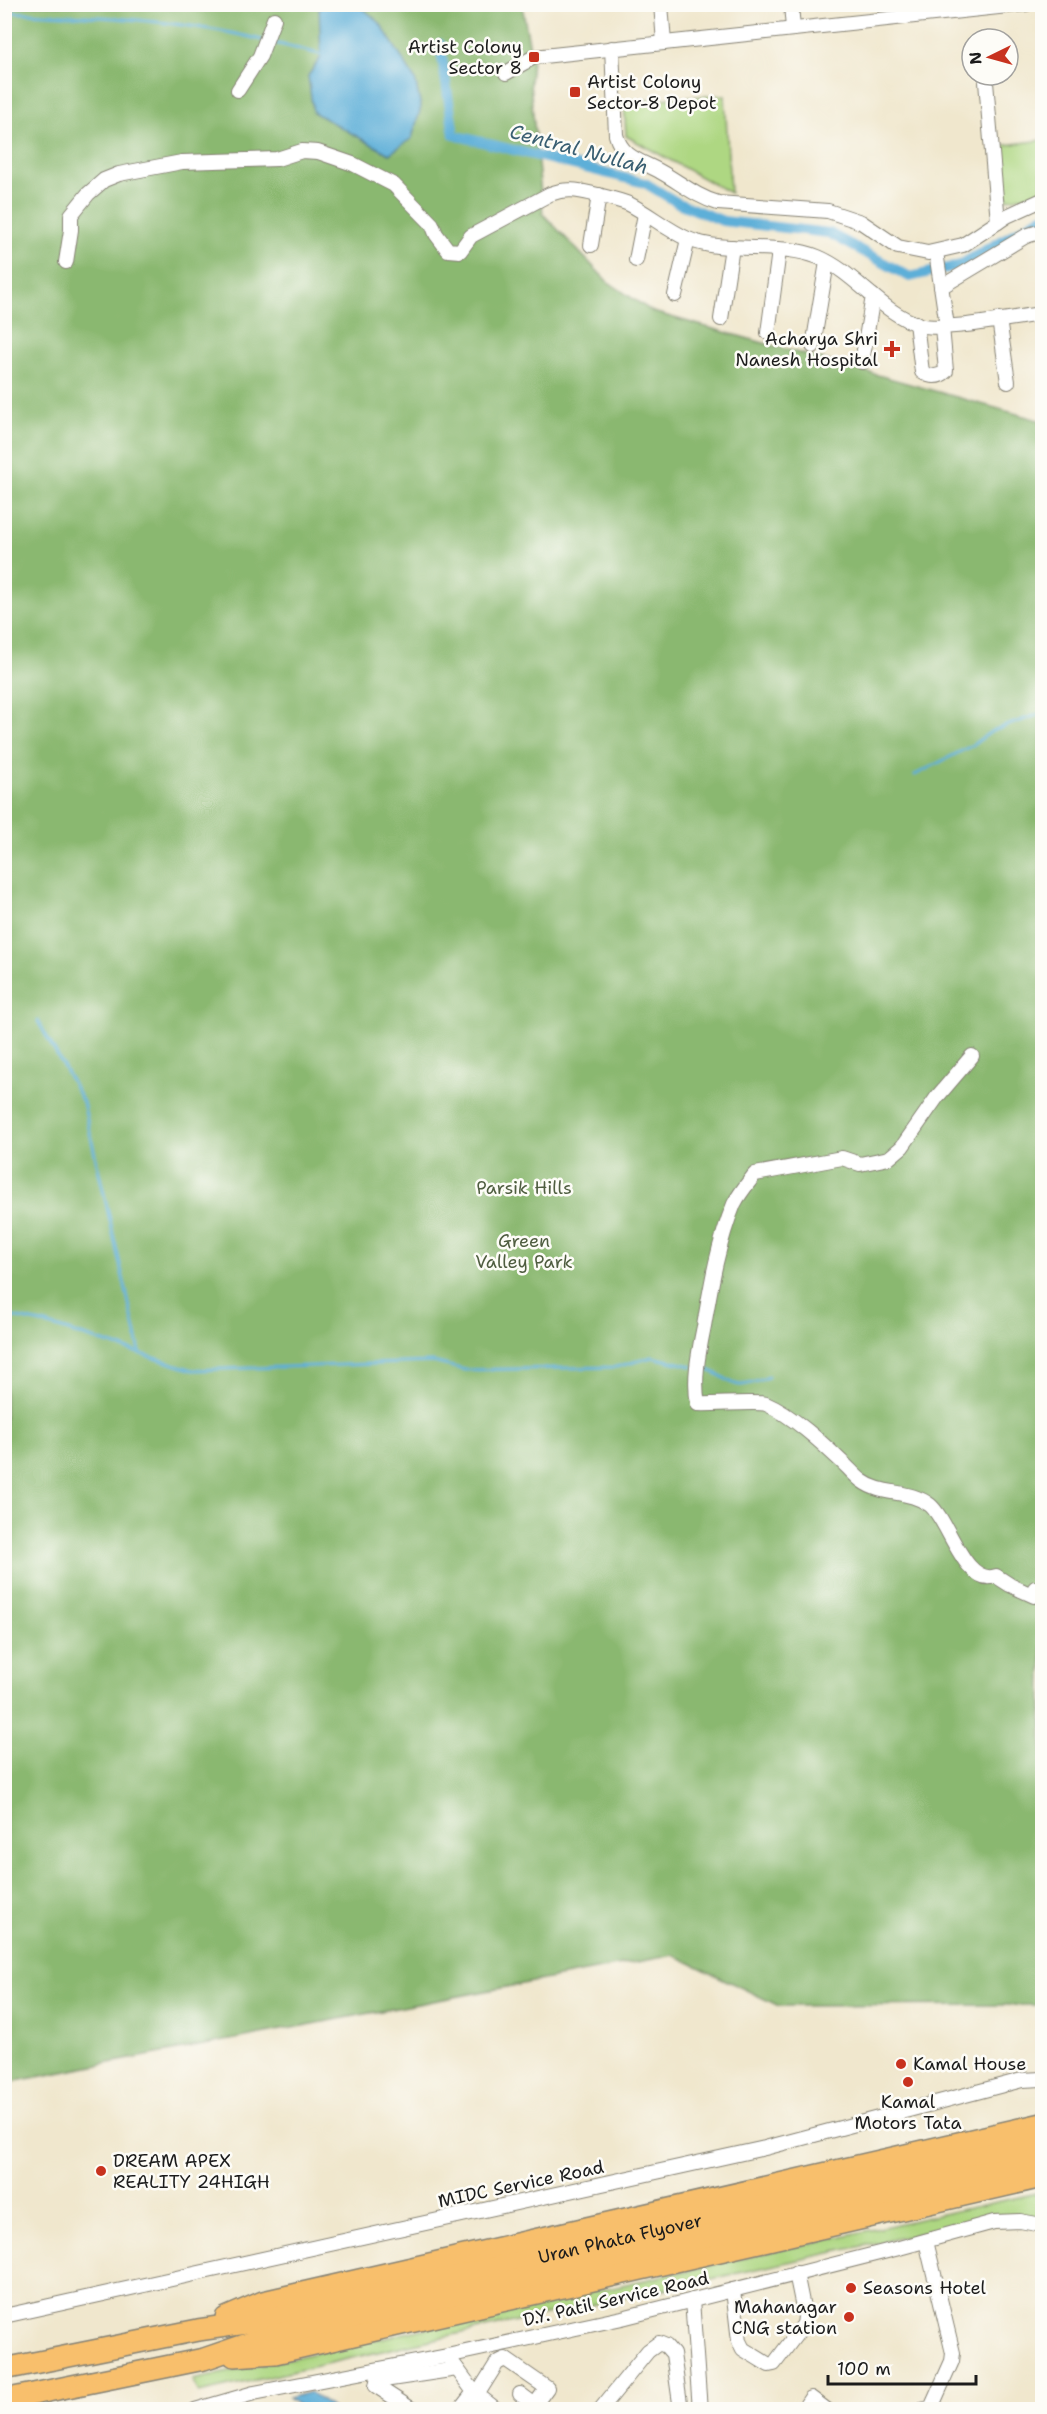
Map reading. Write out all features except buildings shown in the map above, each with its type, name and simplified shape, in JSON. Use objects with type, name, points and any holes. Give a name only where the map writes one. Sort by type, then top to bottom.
[{"type":"highway","points":[[4,2369],[198,2330],[263,2302],[1042,2124]]},
{"type":"highway","name":"Uran Phata Flyover","points":[[204,2359],[271,2336],[445,2288],[1042,2142]]},
{"type":"highway","name":"Uran Phata Flyover","points":[[198,2330],[445,2288],[1042,2159]]},
{"type":"highway","points":[[4,2400],[204,2359],[275,2353],[1042,2177]]},
{"type":"street","points":[[661,4],[664,43]]},
{"type":"street","points":[[791,4],[793,29]]},
{"type":"street","points":[[506,73],[534,57],[793,29],[919,10],[1027,4]]},
{"type":"street","points":[[238,90],[260,56],[274,19]]},
{"type":"street","points":[[612,48],[616,135],[618,144],[633,159],[661,172],[702,198],[728,204],[828,211],[861,222],[898,247],[928,253],[938,268],[946,371],[942,375],[928,376],[922,372],[916,323]]},
{"type":"street","points":[[986,87],[998,222]]},
{"type":"street","points":[[66,262],[71,215],[88,194],[104,180],[119,174],[182,162],[277,159],[302,151],[318,152],[353,164],[394,185],[432,224],[436,234],[448,250],[460,251],[471,237],[550,194],[570,189],[628,204],[688,239],[708,244],[818,257],[851,277],[873,296],[905,318],[944,330]]},
{"type":"street","points":[[591,245],[599,195]]},
{"type":"street","points":[[938,268],[963,245],[998,222],[1024,206],[1042,200]]},
{"type":"street","points":[[636,260],[645,213]]},
{"type":"street","points":[[938,268],[1042,231]]},
{"type":"street","points":[[675,295],[688,239]]},
{"type":"street","points":[[721,319],[732,247]]},
{"type":"street","points":[[768,333],[779,251]]},
{"type":"street","points":[[813,346],[827,262]]},
{"type":"street","points":[[862,362],[873,296]]},
{"type":"street","points":[[918,341],[944,330],[999,319],[1042,314]]},
{"type":"street","points":[[999,319],[1008,382]]},
{"type":"street","points":[[972,1056],[937,1097],[903,1147],[889,1158],[860,1164],[842,1158],[755,1174],[735,1202],[712,1276],[695,1390],[698,1404],[764,1403],[810,1434],[862,1481],[877,1488],[913,1494],[929,1504],[941,1516],[962,1558],[980,1576],[991,1578],[996,1576],[1034,1596],[1035,1588],[1042,1590]]},
{"type":"street","name":"MIDC Service Road","points":[[4,2316],[765,2148],[1022,2080],[1042,2079]]},
{"type":"street","name":"D.Y. Patil Service Road","points":[[195,2409],[254,2393],[447,2356],[692,2300],[994,2222],[1020,2221],[1042,2225]]},
{"type":"street","points":[[926,2241],[953,2353],[952,2361],[928,2409]]},
{"type":"street","points":[[733,2290],[739,2341],[743,2349],[769,2365],[774,2364],[804,2324],[805,2317],[796,2273]]},
{"type":"street","points":[[692,2300],[700,2409]]},
{"type":"street","points":[[600,2409],[648,2351],[659,2343],[666,2346],[673,2354],[681,2409]]},
{"type":"street","points":[[447,2356],[475,2393],[497,2409]]},
{"type":"street","points":[[460,2409],[494,2375],[497,2363],[506,2359],[547,2388],[533,2407],[520,2394]]},
{"type":"street","points":[[413,2409],[376,2386],[377,2381],[457,2369]]},
{"type":"street","points":[[804,2409],[811,2398],[827,2409]]},
{"type":"green space","name":"Parsik Hills","points":[[5,5],[522,5],[532,59],[530,83],[543,214],[607,281],[653,312],[1042,421],[1042,2005],[779,2006],[674,1955],[5,2083]]},
{"type":"green space","points":[[725,95],[730,193],[626,136],[624,101]]},
{"type":"green space","points":[[1042,140],[1042,194],[1007,199],[999,146]]},
{"type":"green space","points":[[1042,2192],[1042,2220],[950,2227],[439,2338],[199,2393],[193,2380]]},
{"type":"water","points":[[319,5],[359,5],[380,23],[415,79],[421,107],[412,138],[389,154],[313,112],[308,76],[321,57]]},
{"type":"water","points":[[310,2392],[333,2409],[303,2409],[288,2398]]},
{"type":"waterway","points":[[4,12],[167,23],[262,40]]},
{"type":"waterway","points":[[271,42],[323,55]]},
{"type":"waterway","name":"Central Nullah","points":[[440,44],[454,135],[645,183],[678,203],[723,221],[829,233],[910,277],[960,265],[1042,217]]},
{"type":"waterway","points":[[915,775],[971,746],[992,731],[1042,713]]},
{"type":"waterway","points":[[38,1021],[83,1102],[140,1352]]},
{"type":"waterway","points":[[4,1315],[46,1324],[193,1370],[433,1362],[465,1370],[616,1367],[652,1357],[692,1366]]},
{"type":"waterway","points":[[701,1368],[712,1371],[737,1385],[768,1377]]},
{"type":"place","name":"Artist Colony Sector 8","points":[[534,57]]},
{"type":"place","name":"Artist Colony Sector-8 Depot","points":[[575,92]]},
{"type":"place","name":"Acharya Shri Nanesh Hospital","points":[[892,349]]},
{"type":"place","name":"Kamal House","points":[[901,2064]]},
{"type":"place","name":"Kamal Motors Tata","points":[[908,2082]]},
{"type":"place","name":"DREAM APEX REALITY 24HIGH","points":[[101,2171]]},
{"type":"place","name":"Seasons Hotel","points":[[851,2288]]},
{"type":"place","name":"Mahanagar CNG station","points":[[849,2317]]},
{"type":"park label","name":"Green Valley Park","points":[[524,1251]]}]
